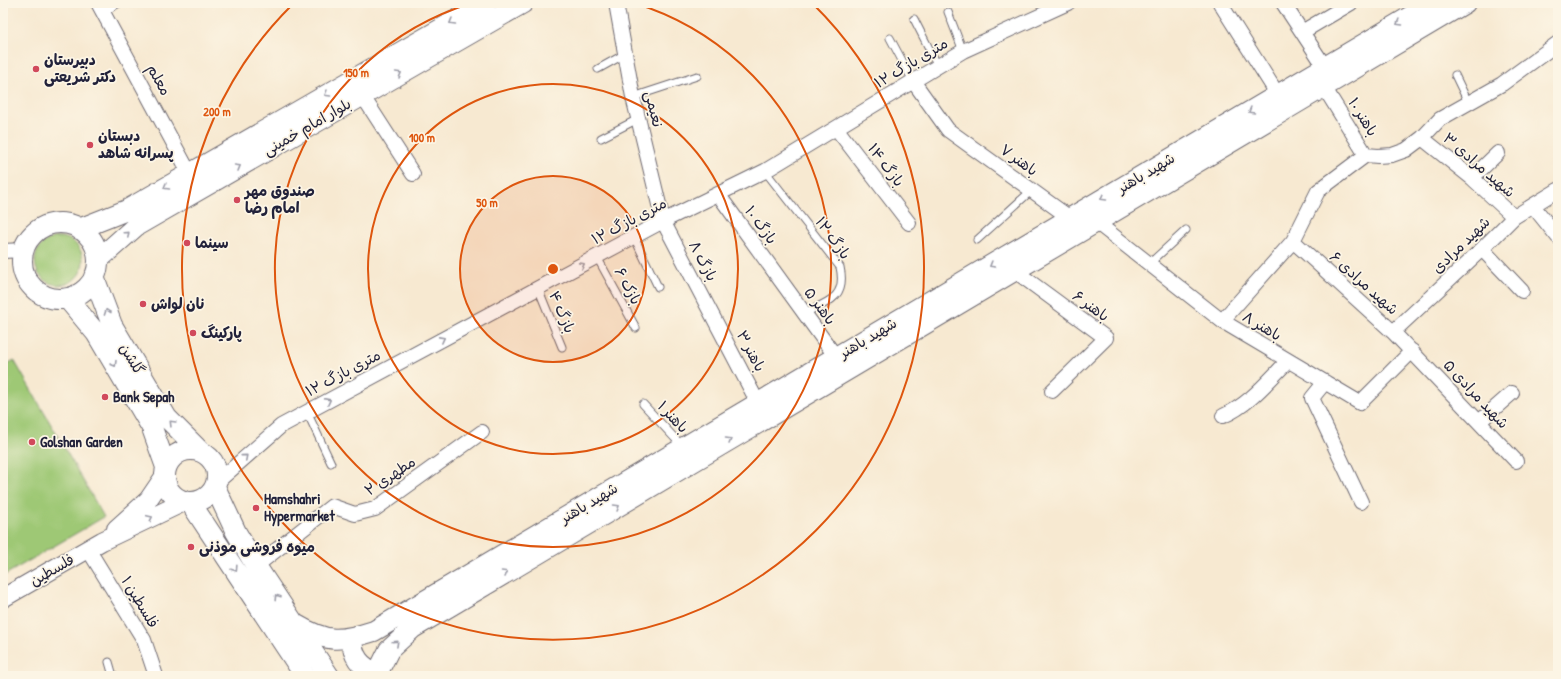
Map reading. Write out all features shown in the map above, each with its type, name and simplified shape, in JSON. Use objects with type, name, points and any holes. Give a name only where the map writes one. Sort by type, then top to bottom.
[{"type":"main road","name":"بلوار امام خمینی","points":[[79,229],[126,210],[486,3]]},
{"type":"main road","name":"بلوار امام خمینی","points":[[96,269],[136,226],[523,3]]},
{"type":"main road","name":"شهید باهنر","points":[[295,624],[312,635],[332,639],[352,638],[374,631],[683,448],[763,410],[836,357],[1433,3]]},
{"type":"main road","name":"شهید باهنر","points":[[377,675],[389,650],[413,628],[763,410],[1014,271],[1466,3]]},
{"type":"main road","points":[[60,223],[70,225],[79,229],[89,237],[95,248],[96,269],[87,287],[78,294],[67,298],[50,298],[39,293],[30,285],[24,274],[22,262],[23,250],[27,241],[46,226],[60,223]]},
{"type":"main road","name":"گلشن","points":[[96,269],[112,324],[167,418],[200,451]]},
{"type":"main road","name":"گلشن","points":[[67,298],[96,333],[152,428],[166,471]]},
{"type":"main road","points":[[215,485],[205,498],[198,501],[179,499],[168,489],[166,471],[170,460],[176,454],[192,450],[200,451],[213,461],[216,468],[215,485],[236,532],[256,566],[329,676]]},
{"type":"main road","points":[[188,501],[305,676]]},
{"type":"main road","points":[[352,638],[352,647],[358,660],[368,670],[377,675]]},
{"type":"street","name":"نعیمی","points":[[616,3],[633,97],[663,221]]},
{"type":"street","name":"۱۲ متری بازگ","points":[[215,485],[281,426],[663,221],[765,171],[963,51],[1068,3]]},
{"type":"street","points":[[1220,3],[1278,95]]},
{"type":"street","points":[[1283,3],[1325,67]]},
{"type":"street","points":[[1302,32],[1351,3]]},
{"type":"street","name":"معلم","points":[[101,8],[190,174]]},
{"type":"street","name":"باهنر ۱۰","points":[[1324,87],[1366,155],[1392,155],[1406,150],[1422,138],[1440,119],[1502,84],[1558,43]]},
{"type":"street","name":"باهنر ۷","points":[[913,81],[948,130],[1070,218]]},
{"type":"street","points":[[362,96],[413,174]]},
{"type":"street","name":"بازگ ۱۴","points":[[836,128],[909,223]]},
{"type":"street","name":"شهید مرادی ۳","points":[[1422,138],[1472,178],[1514,217]]},
{"type":"street","points":[[1472,178],[1498,153]]},
{"type":"street","points":[[1222,321],[1293,241],[1318,191],[1366,155]]},
{"type":"street","name":"شهید مرادی","points":[[1393,332],[1482,250],[1514,217],[1558,190]]},
{"type":"street","name":"بازگ ۱۰","points":[[718,194],[777,275]]},
{"type":"street","points":[[1533,206],[1558,238]]},
{"type":"street","name":"بازگ ۸","points":[[663,221],[713,316]]},
{"type":"street","name":"باهنر ۸","points":[[1096,222],[1222,321],[1360,403],[1412,350]]},
{"type":"street","name":"شهید مرادی ۶","points":[[1293,241],[1412,350]]},
{"type":"street","points":[[3,251],[23,250]]},
{"type":"street","points":[[1482,250],[1522,291]]},
{"type":"street","name":"باهنر ۶","points":[[1014,271],[1106,338],[1052,391]]},
{"type":"street","name":"باهنر ۵","points":[[777,275],[836,357]]},
{"type":"street","name":"باهنر ۳","points":[[713,316],[763,410]]},
{"type":"street","name":"شهید مرادی ۵","points":[[1412,350],[1516,461]]},
{"type":"street","points":[[1222,416],[1233,412],[1243,405],[1288,361]]},
{"type":"street","points":[[1325,382],[1312,398],[1361,502]]},
{"type":"street","points":[[1479,422],[1512,393]]},
{"type":"street","name":"مطهری ۲","points":[[256,566],[332,506],[355,514],[375,509],[482,432]]},
{"type":"street","points":[[95,545],[148,500],[166,471]]},
{"type":"street","points":[[95,545],[188,501]]},
{"type":"street","name":"فلسطین","points":[[3,598],[95,545]]},
{"type":"street","name":"فلسطین ۱","points":[[95,545],[144,640],[156,676]]},
{"type":"lane","points":[[101,8],[119,3]]},
{"type":"lane","points":[[948,12],[963,51]]},
{"type":"lane","points":[[914,19],[938,66]]},
{"type":"lane","points":[[890,38],[913,81]]},
{"type":"lane","points":[[598,69],[625,54]]},
{"type":"lane","points":[[1454,75],[1468,102]]},
{"type":"lane","points":[[633,97],[696,76]]},
{"type":"lane","points":[[601,138],[638,119]]},
{"type":"lane","name":"بازگ ۱۲","points":[[765,171],[840,267],[842,279],[838,294],[829,302],[804,313]]},
{"type":"lane","points":[[978,240],[1032,190]]},
{"type":"lane","points":[[1149,264],[1186,230]]},
{"type":"lane","points":[[634,237],[658,287]]},
{"type":"lane","name":"بازک ۶","points":[[597,257],[636,328]]},
{"type":"lane","name":"بازگ ۴","points":[[538,288],[562,346]]},
{"type":"lane","name":"باهنر ۱","points":[[643,404],[683,448]]},
{"type":"lane","points":[[307,412],[331,463]]},
{"type":"lane","points":[[109,662],[114,676]]},
{"type":"green space","points":[[54,237],[64,237],[76,244],[83,256],[83,266],[76,278],[64,285],[54,285],[46,281],[39,274],[35,266],[35,256],[39,248],[46,241]]},
{"type":"green space","name":"Golshan Garden","points":[[14,360],[104,517],[3,576],[3,367]]},
{"type":"place","name":"دبیرستان دکتر شریعتی","points":[[36,69]]},
{"type":"place","name":"دبستان پسرانه شاهد","points":[[90,145]]},
{"type":"place","name":"صندوق مهر امام رضا","points":[[237,200]]},
{"type":"place","name":"سینما","points":[[187,243]]},
{"type":"place","name":"نان لواش","points":[[143,304]]},
{"type":"place","name":"پارکینگ","points":[[193,333]]},
{"type":"place","name":"Bank Sepah","points":[[105,397]]},
{"type":"place","name":"Golshan Garden","points":[[32,442]]},
{"type":"place","name":"Hamshahri Hypermarket","points":[[256,508]]},
{"type":"place","name":"میوه فروشی موذنی","points":[[191,547]]}]
